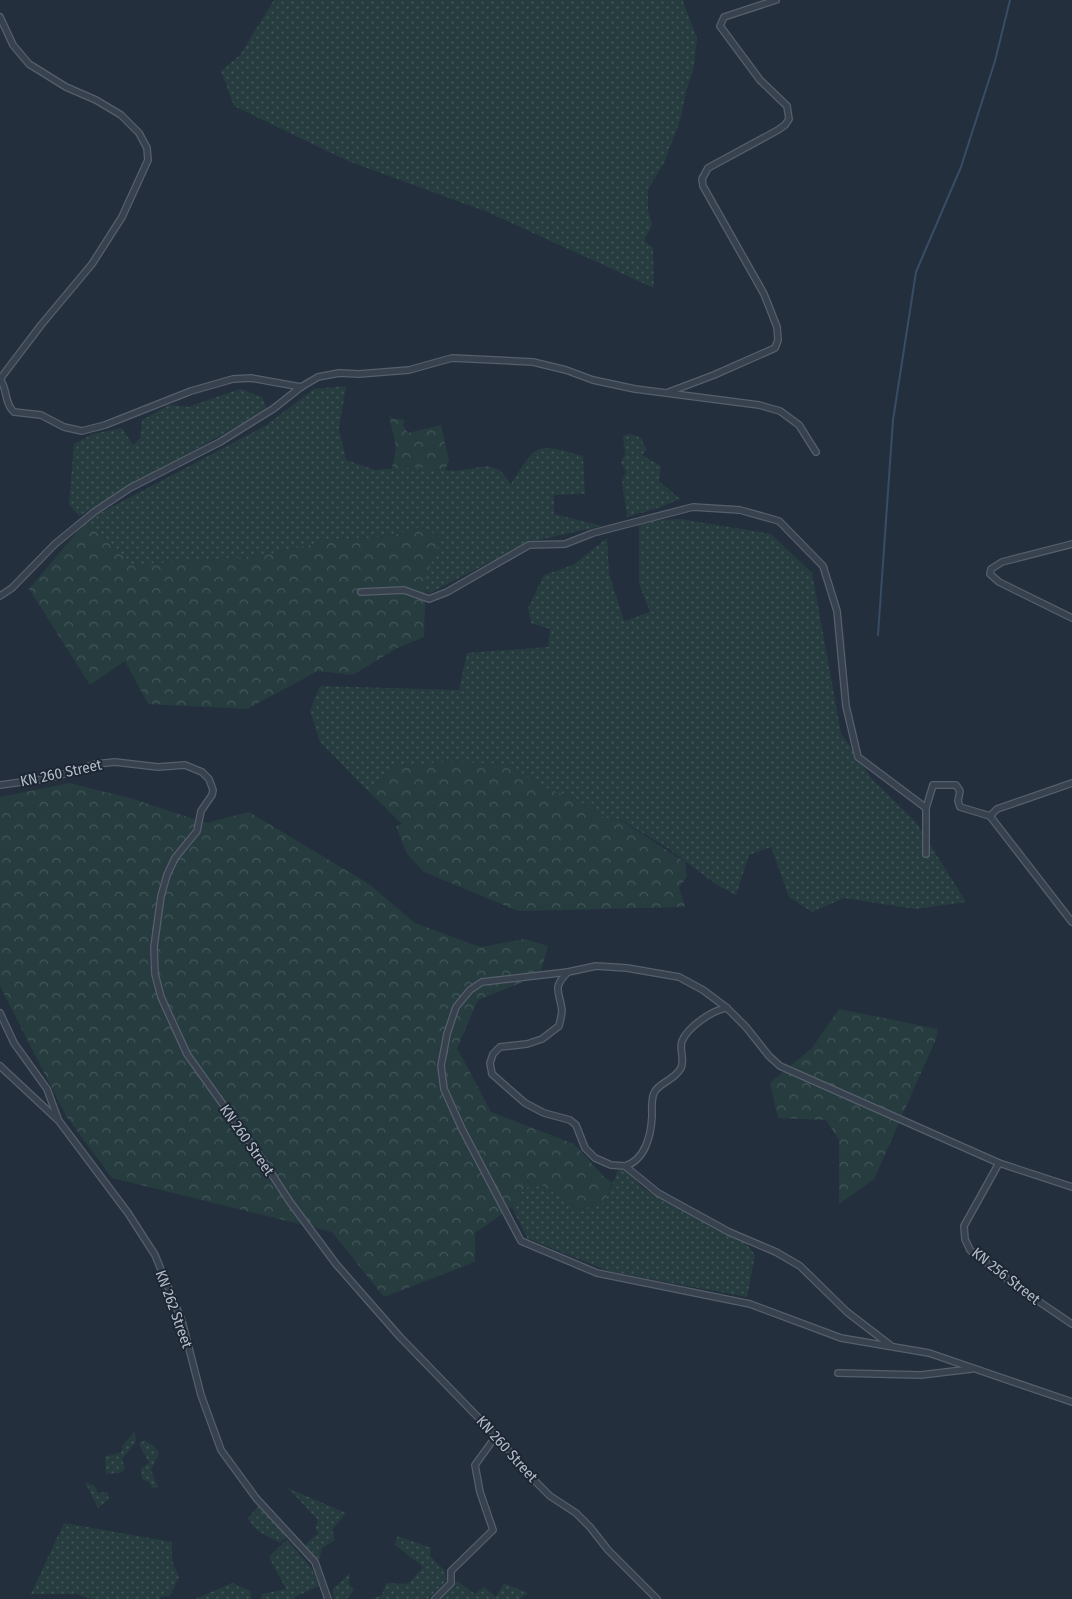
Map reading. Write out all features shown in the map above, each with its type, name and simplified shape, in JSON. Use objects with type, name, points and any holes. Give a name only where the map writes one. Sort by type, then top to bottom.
[{"type":"street","points":[[667,393],[775,348],[778,340],[778,327],[764,294],[702,183],[704,173],[708,168],[785,126],[789,119],[787,106],[760,80],[720,26],[724,17],[776,0]]},
{"type":"street","points":[[0,17],[14,45],[29,64],[66,87],[96,100],[121,115],[139,133],[147,148],[148,160],[122,217],[92,264],[41,325],[0,379],[6,388],[8,404],[14,412],[40,415],[64,427],[82,431],[104,425],[191,391],[233,379],[251,378],[301,387]]},
{"type":"street","points":[[0,596],[12,588],[55,544],[94,512],[130,488],[220,442],[273,409],[301,387],[318,377],[338,373],[359,374],[409,370],[452,358],[533,362],[600,382],[759,405],[780,411],[799,425],[816,452]]},
{"type":"street","points":[[361,592],[404,590],[429,599],[447,592],[529,545],[565,544],[593,533],[694,506],[740,510],[780,521],[824,566],[837,611],[846,706],[858,757],[926,808]]},
{"type":"street","points":[[1072,544],[1002,562],[991,570],[990,574],[999,582],[1072,618]]},
{"type":"street","name":"KN 260 Street","points":[[0,786],[51,778],[96,764],[115,762],[158,767],[185,765],[202,772],[209,779],[213,790],[212,795],[201,811],[194,835],[175,858],[167,875],[161,896],[154,947],[155,974],[169,1016],[187,1054],[290,1202],[336,1264],[400,1338],[496,1436],[525,1471],[550,1496],[576,1513],[608,1550],[656,1599]]},
{"type":"street","points":[[990,816],[997,809],[1072,783]]},
{"type":"street","points":[[926,854],[926,808],[933,785],[956,785],[960,791],[958,801],[960,807],[990,816],[1072,922]]},
{"type":"street","points":[[1072,1187],[999,1163],[780,1066],[727,1008],[703,990],[679,977],[627,968],[596,966],[568,972],[482,982],[470,990],[456,1007],[447,1034],[441,1066],[444,1089],[462,1129],[521,1241],[597,1273],[736,1300],[780,1314],[841,1338],[929,1353],[1072,1402]]},
{"type":"street","points":[[568,972],[558,982],[557,993],[562,1012],[559,1026],[542,1039],[527,1044],[500,1047],[493,1054],[490,1063],[492,1074],[525,1103],[544,1114],[570,1120],[576,1125],[585,1148],[595,1158],[611,1165],[625,1166],[635,1164],[643,1154],[651,1126],[654,1094],[661,1084],[672,1080],[682,1066],[681,1042],[688,1033],[710,1015],[718,1010],[727,1008]]},
{"type":"street","points":[[0,1013],[14,1043],[47,1089],[59,1121]]},
{"type":"street","name":"KN 262 Street","points":[[0,1066],[59,1121],[128,1213],[155,1255],[182,1321],[201,1395],[221,1450],[256,1498],[315,1562],[328,1599]]},
{"type":"street","name":"KN 256 Street","points":[[999,1163],[964,1226],[965,1239],[970,1250],[1019,1288],[1072,1324]]},
{"type":"street","points":[[625,1166],[658,1194],[729,1232],[776,1252],[800,1266],[847,1312],[891,1346]]},
{"type":"street","points":[[838,1373],[921,1375],[974,1368]]},
{"type":"street","points":[[435,1599],[451,1583],[451,1571],[494,1530],[480,1492],[475,1465],[496,1436]]},
{"type":"green space","points":[[274,0],[684,0],[683,2],[697,38],[694,66],[686,91],[680,121],[664,163],[648,189],[648,210],[652,225],[644,241],[653,248],[654,288],[487,212],[348,161],[234,106],[221,71],[240,55]]},
{"type":"green space","points":[[346,386],[339,429],[346,460],[375,470],[415,467],[456,471],[487,466],[500,470],[511,484],[527,460],[539,449],[555,449],[583,456],[585,494],[554,495],[554,514],[602,526],[529,542],[428,594],[425,580],[432,558],[442,537],[420,527],[386,537],[331,540],[262,556],[132,565],[87,520],[265,426],[314,389]]},
{"type":"green space","points":[[240,389],[262,397],[267,409],[79,516],[69,504],[74,444],[93,434],[122,428],[133,445],[140,438],[142,420],[169,405],[188,407]]},
{"type":"green space","points":[[389,415],[392,418],[405,420],[403,425],[408,433],[441,425],[449,461],[445,470],[415,467],[392,469],[396,447]]},
{"type":"green space","points":[[632,434],[643,439],[642,442],[647,449],[642,455],[661,466],[659,481],[680,499],[627,517],[622,481],[626,472],[621,462],[625,454],[623,435]]},
{"type":"green space","points":[[680,519],[771,534],[812,573],[841,733],[872,779],[916,822],[966,902],[915,909],[844,898],[812,912],[789,897],[771,847],[749,855],[736,895],[717,885],[666,847],[623,821],[602,817],[579,801],[537,784],[509,764],[451,762],[397,766],[370,793],[320,742],[310,711],[320,686],[459,690],[467,653],[548,647],[550,629],[531,623],[528,608],[544,575],[573,565],[607,538],[609,573],[624,621],[650,612],[639,584],[639,521]]},
{"type":"green space","points":[[87,520],[132,565],[262,556],[331,540],[386,537],[420,527],[442,537],[426,576],[424,637],[397,648],[353,675],[318,671],[247,709],[148,704],[125,661],[90,685],[29,589]]},
{"type":"green space","points":[[451,762],[509,764],[537,784],[579,801],[603,817],[622,821],[685,862],[687,877],[679,887],[685,907],[518,911],[424,872],[407,854],[396,826],[402,824],[370,793],[397,766]]},
{"type":"green space","points":[[69,783],[130,798],[206,823],[249,812],[369,884],[415,923],[480,947],[525,939],[548,946],[540,975],[478,1000],[457,1048],[491,1112],[574,1144],[605,1178],[612,1182],[605,1202],[579,1210],[538,1182],[524,1189],[512,1207],[475,1233],[475,1262],[384,1297],[332,1232],[112,1178],[66,1116],[0,986],[0,797]]},
{"type":"green space","points":[[839,1009],[938,1029],[936,1039],[874,1179],[839,1204],[839,1140],[826,1120],[778,1118],[770,1083],[812,1048]]},
{"type":"green space","points":[[620,1165],[644,1189],[747,1244],[755,1255],[747,1297],[608,1271],[527,1238],[512,1207],[524,1189],[538,1182],[579,1210],[605,1202]]},
{"type":"green space","points":[[135,1431],[136,1442],[122,1459],[125,1469],[120,1473],[106,1474],[105,1457],[121,1452],[123,1445]]},
{"type":"green space","points":[[144,1440],[155,1447],[159,1453],[151,1470],[158,1487],[152,1488],[149,1482],[142,1479],[141,1468],[149,1463],[139,1444]]},
{"type":"green space","points":[[85,1482],[95,1486],[98,1493],[107,1492],[109,1499],[98,1508]]},
{"type":"green space","points":[[288,1488],[346,1513],[332,1530],[335,1540],[322,1548],[319,1560],[305,1545],[318,1533],[315,1528],[318,1520]]},
{"type":"green space","points":[[259,1506],[288,1536],[280,1543],[254,1527],[248,1518]]},
{"type":"green space","points":[[64,1523],[172,1542],[172,1561],[179,1577],[170,1596],[160,1597],[160,1599],[92,1599],[76,1594],[31,1594]]},
{"type":"green space","points":[[398,1536],[431,1548],[430,1556],[445,1571],[447,1580],[428,1599],[372,1599],[382,1595],[386,1583],[408,1584],[423,1567],[394,1544]]},
{"type":"green space","points":[[287,1539],[312,1569],[319,1586],[295,1597],[295,1599],[261,1599],[262,1594],[286,1589],[269,1557]]},
{"type":"green space","points":[[350,1573],[349,1584],[354,1589],[347,1599],[334,1599],[333,1589]]},
{"type":"green space","points":[[457,1581],[475,1594],[484,1587],[496,1597],[504,1583],[528,1593],[519,1599],[440,1599]]},
{"type":"green space","points":[[232,1583],[251,1591],[251,1599],[195,1599]]},
{"type":"waterway","points":[[878,635],[893,420],[916,272],[961,167],[995,61],[1010,0]]}]
